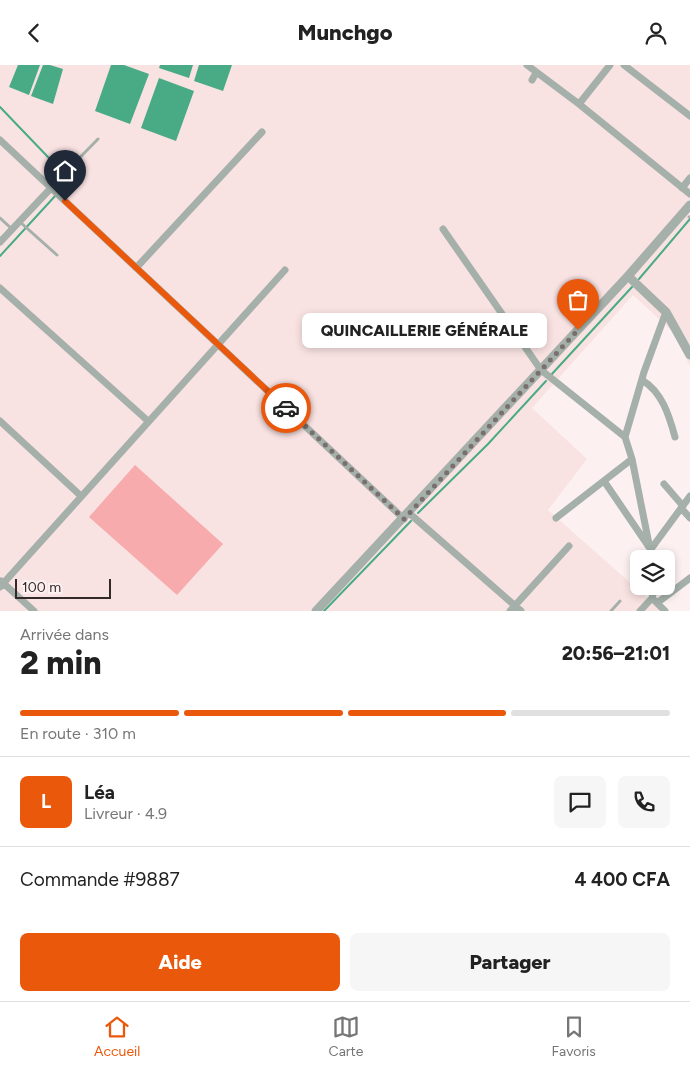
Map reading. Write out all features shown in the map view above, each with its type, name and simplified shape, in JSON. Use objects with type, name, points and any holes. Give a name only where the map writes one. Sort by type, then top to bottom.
[{"type":"street","points":[[527,65],[690,194]]},
{"type":"street","points":[[578,104],[610,65]]},
{"type":"street","points":[[624,65],[690,116]]},
{"type":"street","points":[[532,80],[536,73]]},
{"type":"street","points":[[136,268],[262,132]]},
{"type":"street","points":[[0,140],[53,185],[136,268],[406,516],[515,609],[568,546]]},
{"type":"street","points":[[682,188],[690,179]]},
{"type":"street","points":[[0,242],[21,223],[53,185]]},
{"type":"street","points":[[316,611],[628,276],[687,216],[690,205]]},
{"type":"street","points":[[443,229],[541,371],[625,437],[632,459],[651,550]]},
{"type":"street","points":[[34,611],[1,583],[285,270]]},
{"type":"street","points":[[628,276],[666,312],[690,355]]},
{"type":"street","points":[[0,287],[148,421]]},
{"type":"street","points":[[625,437],[642,380],[666,312]]},
{"type":"street","points":[[642,380],[652,386],[659,396],[669,414],[675,437]]},
{"type":"street","points":[[0,421],[81,496]]},
{"type":"street","points":[[556,518],[632,459]]},
{"type":"street","points":[[604,481],[651,550]]},
{"type":"street","points":[[664,484],[690,518]]},
{"type":"street","points":[[651,550],[690,496]]},
{"type":"street","points":[[640,611],[690,578]]},
{"type":"street","points":[[654,595],[654,601]]},
{"type":"street","points":[[654,601],[665,611]]},
{"type":"lane","points":[[53,185],[98,139]]},
{"type":"lane","points":[[0,218],[12,230]]},
{"type":"lane","points":[[21,223],[57,255]]},
{"type":"lane","points":[[611,611],[620,601]]},
{"type":"shaded area","points":[[0,65],[690,65],[690,366],[672,331],[633,295],[532,408],[587,459],[548,510],[630,583],[630,595],[644,595],[662,611],[0,611]]},
{"type":"shaded area","points":[[18,65],[40,65],[29,95],[9,87]]},
{"type":"shaded area","points":[[43,65],[63,69],[53,104],[31,96]]},
{"type":"shaded area","points":[[111,65],[124,65],[149,74],[130,124],[95,111]]},
{"type":"shaded area","points":[[160,65],[193,65],[189,78],[159,68]]},
{"type":"shaded area","points":[[199,65],[232,65],[223,91],[194,81]]},
{"type":"shaded area","points":[[159,78],[194,91],[176,141],[141,128]]},
{"type":"shaded area","points":[[135,465],[223,544],[177,595],[89,517]]},
{"type":"waterway","points":[[0,107],[70,180],[59,192]]},
{"type":"waterway","points":[[0,256],[56,195]]},
{"type":"waterway","points":[[639,279],[690,219]]},
{"type":"waterway","points":[[551,375],[632,287]]},
{"type":"waterway","points":[[418,513],[488,444],[546,381]]},
{"type":"waterway","points":[[324,611],[411,521]]},
{"type":"way so far","points":[[286,408],[404,519],[578,330]]},
{"type":"place","name":"QUINCAILLERIE GÉNÉRALE","points":[[578,330]]},
{"type":"route","points":[[65,201],[286,408]]}]
